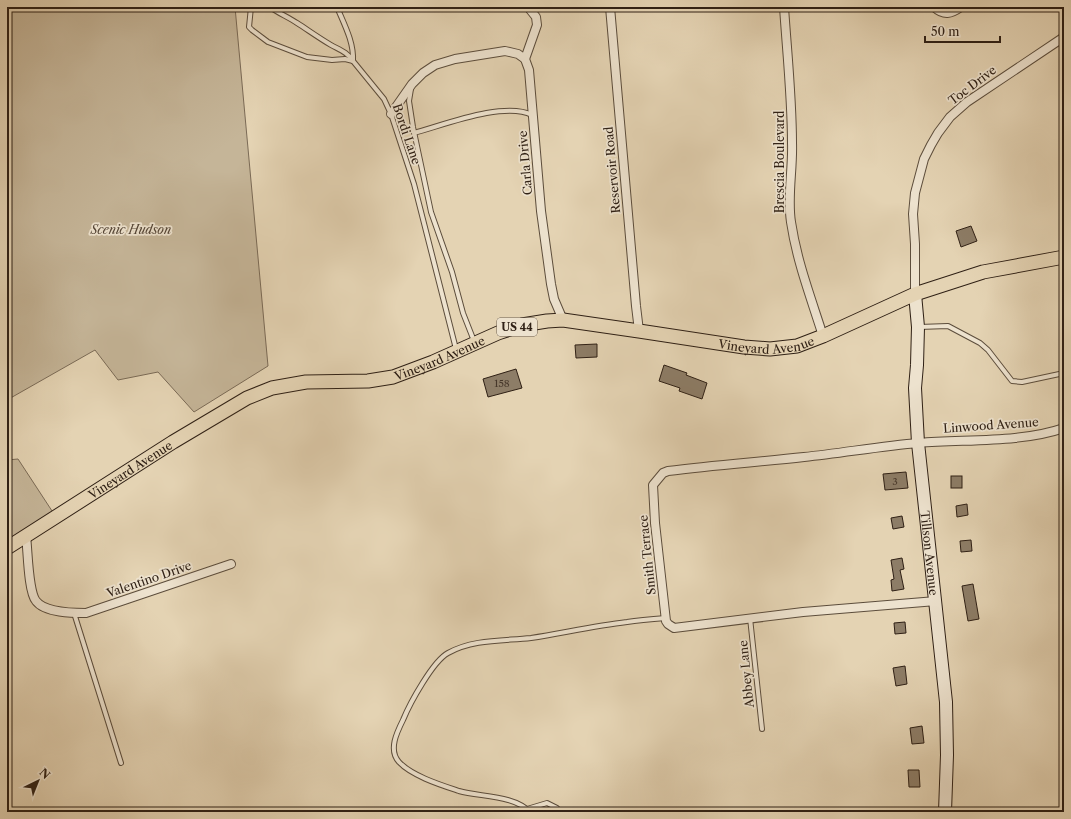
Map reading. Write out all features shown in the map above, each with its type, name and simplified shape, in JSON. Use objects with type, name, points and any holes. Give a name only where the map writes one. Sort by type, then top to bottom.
[{"type":"main road","name":"Vineyard Avenue","points":[[7,548],[173,442],[247,398],[272,388],[292,383],[368,381],[393,377],[456,352],[498,333],[522,325],[547,321],[563,320],[734,346],[770,349],[797,346],[823,336],[915,294],[983,272],[1064,257]]},
{"type":"street","points":[[391,114],[412,84],[423,73],[435,65],[454,59],[505,52],[518,54],[525,59],[537,25],[536,17],[528,7]]},
{"type":"street","name":"Reservoir Road","points":[[610,7],[639,331]]},
{"type":"street","name":"Brescia Boulevard","points":[[784,7],[792,123],[793,161],[790,208],[791,221],[800,267],[823,336]]},
{"type":"street","points":[[934,7],[940,12],[948,13],[954,12],[961,7]]},
{"type":"street","name":"Toc Drive","points":[[915,294],[914,200],[924,159],[930,145],[950,117],[967,102],[1064,38]]},
{"type":"street","name":"Carla Drive","points":[[525,59],[529,70],[541,211],[550,284],[554,299],[563,320]]},
{"type":"street","name":"Tillson Avenue","points":[[915,294],[918,327],[915,388],[918,443],[936,601],[948,728],[945,812]]},
{"type":"street","name":"Linwood Avenue","points":[[918,443],[1019,437],[1051,432],[1064,428]]},
{"type":"street","name":"Smith Terrace","points":[[666,618],[654,523],[652,492],[653,485],[663,473],[704,466],[805,457],[918,443]]},
{"type":"street","name":"Valentino Drive","points":[[26,536],[31,589],[36,602],[47,609],[74,613],[86,613],[231,564]]},
{"type":"street","points":[[666,618],[668,624],[674,628],[750,617],[936,601]]},
{"type":"lane","points":[[251,7],[249,27],[268,42],[307,57],[332,60],[345,59],[353,61],[354,52],[347,29],[337,7]]},
{"type":"lane","name":"Bordi Lane","points":[[270,7],[280,15],[295,22],[348,54],[384,99],[391,114],[414,184],[456,352]]},
{"type":"lane","points":[[412,84],[409,101],[414,134],[431,212],[452,272],[463,313],[474,344]]},
{"type":"lane","points":[[414,134],[482,115],[507,111],[524,111],[533,115]]},
{"type":"lane","points":[[918,327],[948,326],[980,342],[1012,381],[1022,382],[1064,373]]},
{"type":"lane","points":[[74,613],[122,764]]},
{"type":"lane","name":"Abbey Lane","points":[[750,617],[762,729]]},
{"type":"lane","points":[[560,812],[557,808],[548,803],[528,810],[511,801],[459,791],[429,780],[406,769],[394,753],[395,736],[405,714],[431,670],[447,653],[474,643],[531,638],[627,622],[666,618]]},
{"type":"green space","name":"Scenic Hudson","points":[[7,7],[235,7],[268,366],[194,412],[158,372],[118,380],[95,350],[7,400]]},
{"type":"green space","points":[[18,459],[56,517],[7,548],[7,460]]},
{"type":"building","points":[[971,226],[977,241],[961,247],[956,231]]},
{"type":"building","points":[[597,344],[597,357],[576,358],[575,345]]},
{"type":"building","points":[[664,365],[687,373],[686,375],[707,383],[702,399],[679,391],[680,388],[659,381]]},
{"type":"building","points":[[516,369],[522,388],[488,397],[483,379]]},
{"type":"building","points":[[906,472],[908,488],[885,490],[883,474]]},
{"type":"building","points":[[951,476],[962,476],[962,488],[951,488]]},
{"type":"building","points":[[967,504],[968,515],[957,517],[956,506]]},
{"type":"building","points":[[902,516],[904,527],[893,529],[891,518]]},
{"type":"building","points":[[971,540],[972,551],[961,552],[960,541]]},
{"type":"building","points":[[902,558],[904,569],[900,570],[904,589],[892,591],[891,580],[894,579],[891,560]]},
{"type":"building","points":[[973,584],[979,619],[968,621],[962,586]]},
{"type":"building","points":[[905,622],[906,633],[895,634],[894,623]]},
{"type":"building","points":[[905,666],[907,684],[896,686],[893,668]]},
{"type":"building","points":[[922,726],[924,743],[912,744],[910,728]]},
{"type":"building","points":[[908,770],[919,770],[920,787],[909,787]]}]
